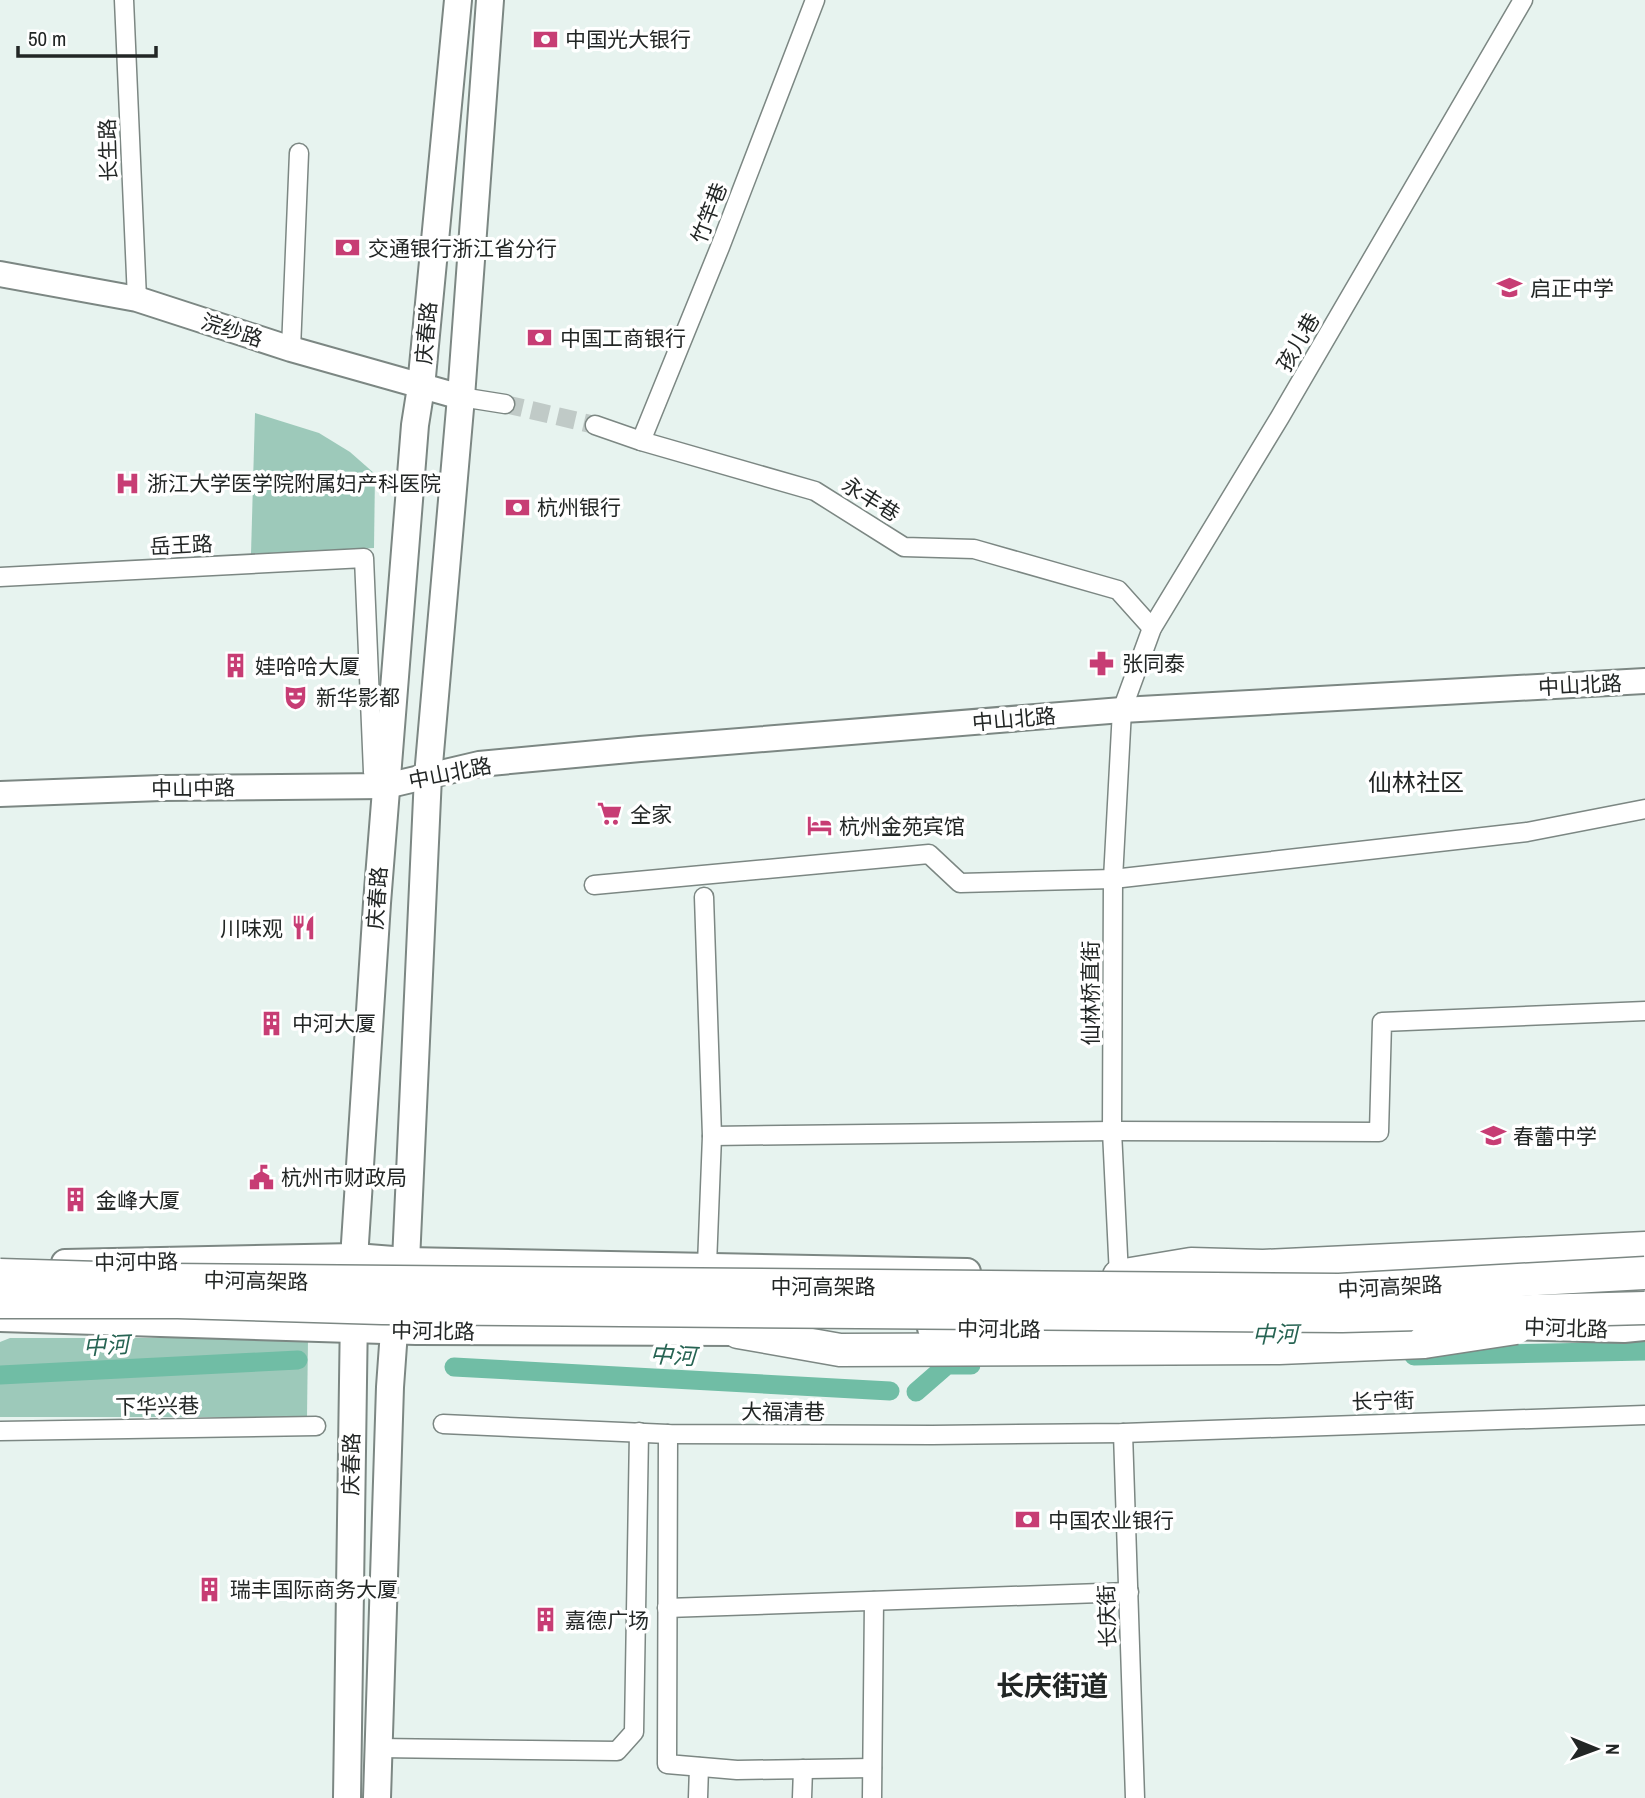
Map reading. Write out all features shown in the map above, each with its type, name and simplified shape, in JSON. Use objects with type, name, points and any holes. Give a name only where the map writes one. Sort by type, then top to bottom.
[{"type":"highway","points":[[1119,1276],[1191,1264],[1263,1266],[1645,1248]]},
{"type":"highway","name":"中河高架路","points":[[0,1275],[221,1280],[1339,1290],[1645,1273]]},
{"type":"highway","name":"中河高架路","points":[[3,1316],[178,1301],[396,1308],[1342,1316],[1645,1308]]},
{"type":"highway","points":[[738,1332],[840,1350],[1279,1348],[1423,1342],[1645,1308]]},
{"type":"main road","name":"庆春路","points":[[347,1798],[355,1257],[386,786],[415,425],[421,387],[458,0]]},
{"type":"main road","name":"庆春路","points":[[377,1798],[388,1423],[394,1331],[406,1261],[428,776],[461,397],[490,0]]},
{"type":"main road","name":"浣纱路","points":[[0,274],[137,299],[291,349],[461,397]]},
{"type":"main road","name":"中山北路","points":[[386,786],[479,764],[601,753],[1122,710],[1643,679]]},
{"type":"main road","name":"中山中路","points":[[0,794],[161,788],[386,786]]},
{"type":"main road","points":[[355,1257],[406,1261],[707,1265],[1263,1279],[1407,1274],[1645,1259]]},
{"type":"main road","name":"中河中路","points":[[0,1264],[355,1257]]},
{"type":"main road","points":[[3,1316],[354,1330]]},
{"type":"main road","name":"中河北路","points":[[354,1330],[738,1332],[777,1324],[1122,1333],[1505,1326],[1624,1329],[1645,1327]]},
{"type":"street","name":"长生路","points":[[124,0],[137,299]]},
{"type":"street","name":"竹竿巷","points":[[641,441],[720,247],[815,0]]},
{"type":"street","name":"孩儿巷","points":[[1122,710],[1152,628],[1280,417],[1523,0]]},
{"type":"street","points":[[291,349],[299,153]]},
{"type":"street","points":[[461,397],[505,404]]},
{"type":"street","name":"永丰巷","points":[[595,425],[641,441],[815,491],[904,547],[974,549],[1118,590],[1152,628]]},
{"type":"street","name":"岳王路","points":[[0,577],[364,558],[373,772],[386,786]]},
{"type":"street","name":"仙林桥直街","points":[[1119,1276],[1112,1131],[1113,880],[1122,710]]},
{"type":"street","points":[[594,885],[929,854],[960,883],[1113,880],[1527,832],[1645,809]]},
{"type":"street","points":[[704,897],[712,1136],[707,1265]]},
{"type":"street","points":[[712,1136],[1112,1131],[1379,1132],[1382,1022],[1645,1011]]},
{"type":"street","name":"长宁街","points":[[1123,1433],[1645,1415]]},
{"type":"street","name":"大福清巷","points":[[443,1424],[668,1433],[1123,1433]]},
{"type":"street","name":"下华兴巷","points":[[0,1431],[316,1426]]},
{"type":"street","points":[[379,1748],[617,1751],[634,1732],[639,1432]]},
{"type":"street","points":[[668,1433],[667,1764],[737,1770],[872,1768]]},
{"type":"street","name":"长庆街","points":[[1123,1433],[1135,1798]]},
{"type":"street","points":[[667,1608],[1129,1592]]},
{"type":"street","points":[[872,1798],[874,1601]]},
{"type":"street","points":[[698,1798],[699,1767]]},
{"type":"street","points":[[802,1798],[803,1769]]},
{"type":"green space","points":[[255,413],[319,433],[350,452],[375,474],[374,548],[251,554]]},
{"type":"green space","points":[[10,1338],[308,1338],[307,1417],[0,1417],[0,1342]]},
{"type":"waterway","name":"中河","points":[[1414,1356],[1645,1351]]},
{"type":"waterway","name":"中河","points":[[0,1375],[298,1360]]},
{"type":"waterway","name":"中河","points":[[916,1392],[947,1365],[971,1365]]},
{"type":"waterway","name":"中河","points":[[454,1367],[890,1391]]},
{"type":"tunnel","points":[[505,404],[595,425]]},
{"type":"place","name":"中国光大银行","points":[[545,39]]},
{"type":"place","name":"交通银行浙江省分行","points":[[348,248]]},
{"type":"place","name":"启正中学","points":[[1510,288]]},
{"type":"place","name":"中国工商银行","points":[[540,338]]},
{"type":"place","name":"浙江大学医学院附属妇产科医院","points":[[127,483]]},
{"type":"place","name":"杭州银行","points":[[517,507]]},
{"type":"place","name":"张同泰","points":[[1102,663]]},
{"type":"place","name":"娃哈哈大厦","points":[[235,666]]},
{"type":"place","name":"新华影都","points":[[296,697]]},
{"type":"place","name":"全家","points":[[610,814]]},
{"type":"place","name":"杭州金苑宾馆","points":[[819,826]]},
{"type":"place","name":"川味观","points":[[303,928]]},
{"type":"place","name":"中河大厦","points":[[272,1023]]},
{"type":"place","name":"春蕾中学","points":[[1493,1136]]},
{"type":"place","name":"杭州市财政局","points":[[261,1177]]},
{"type":"place","name":"金峰大厦","points":[[76,1200]]},
{"type":"place","name":"中国农业银行","points":[[1028,1520]]},
{"type":"place","name":"瑞丰国际商务大厦","points":[[210,1589]]},
{"type":"place","name":"嘉德广场","points":[[545,1620]]},
{"type":"district","name":"仙林社区","points":[[1416,782]]},
{"type":"district","name":"长庆街道","points":[[1052,1686]]}]
